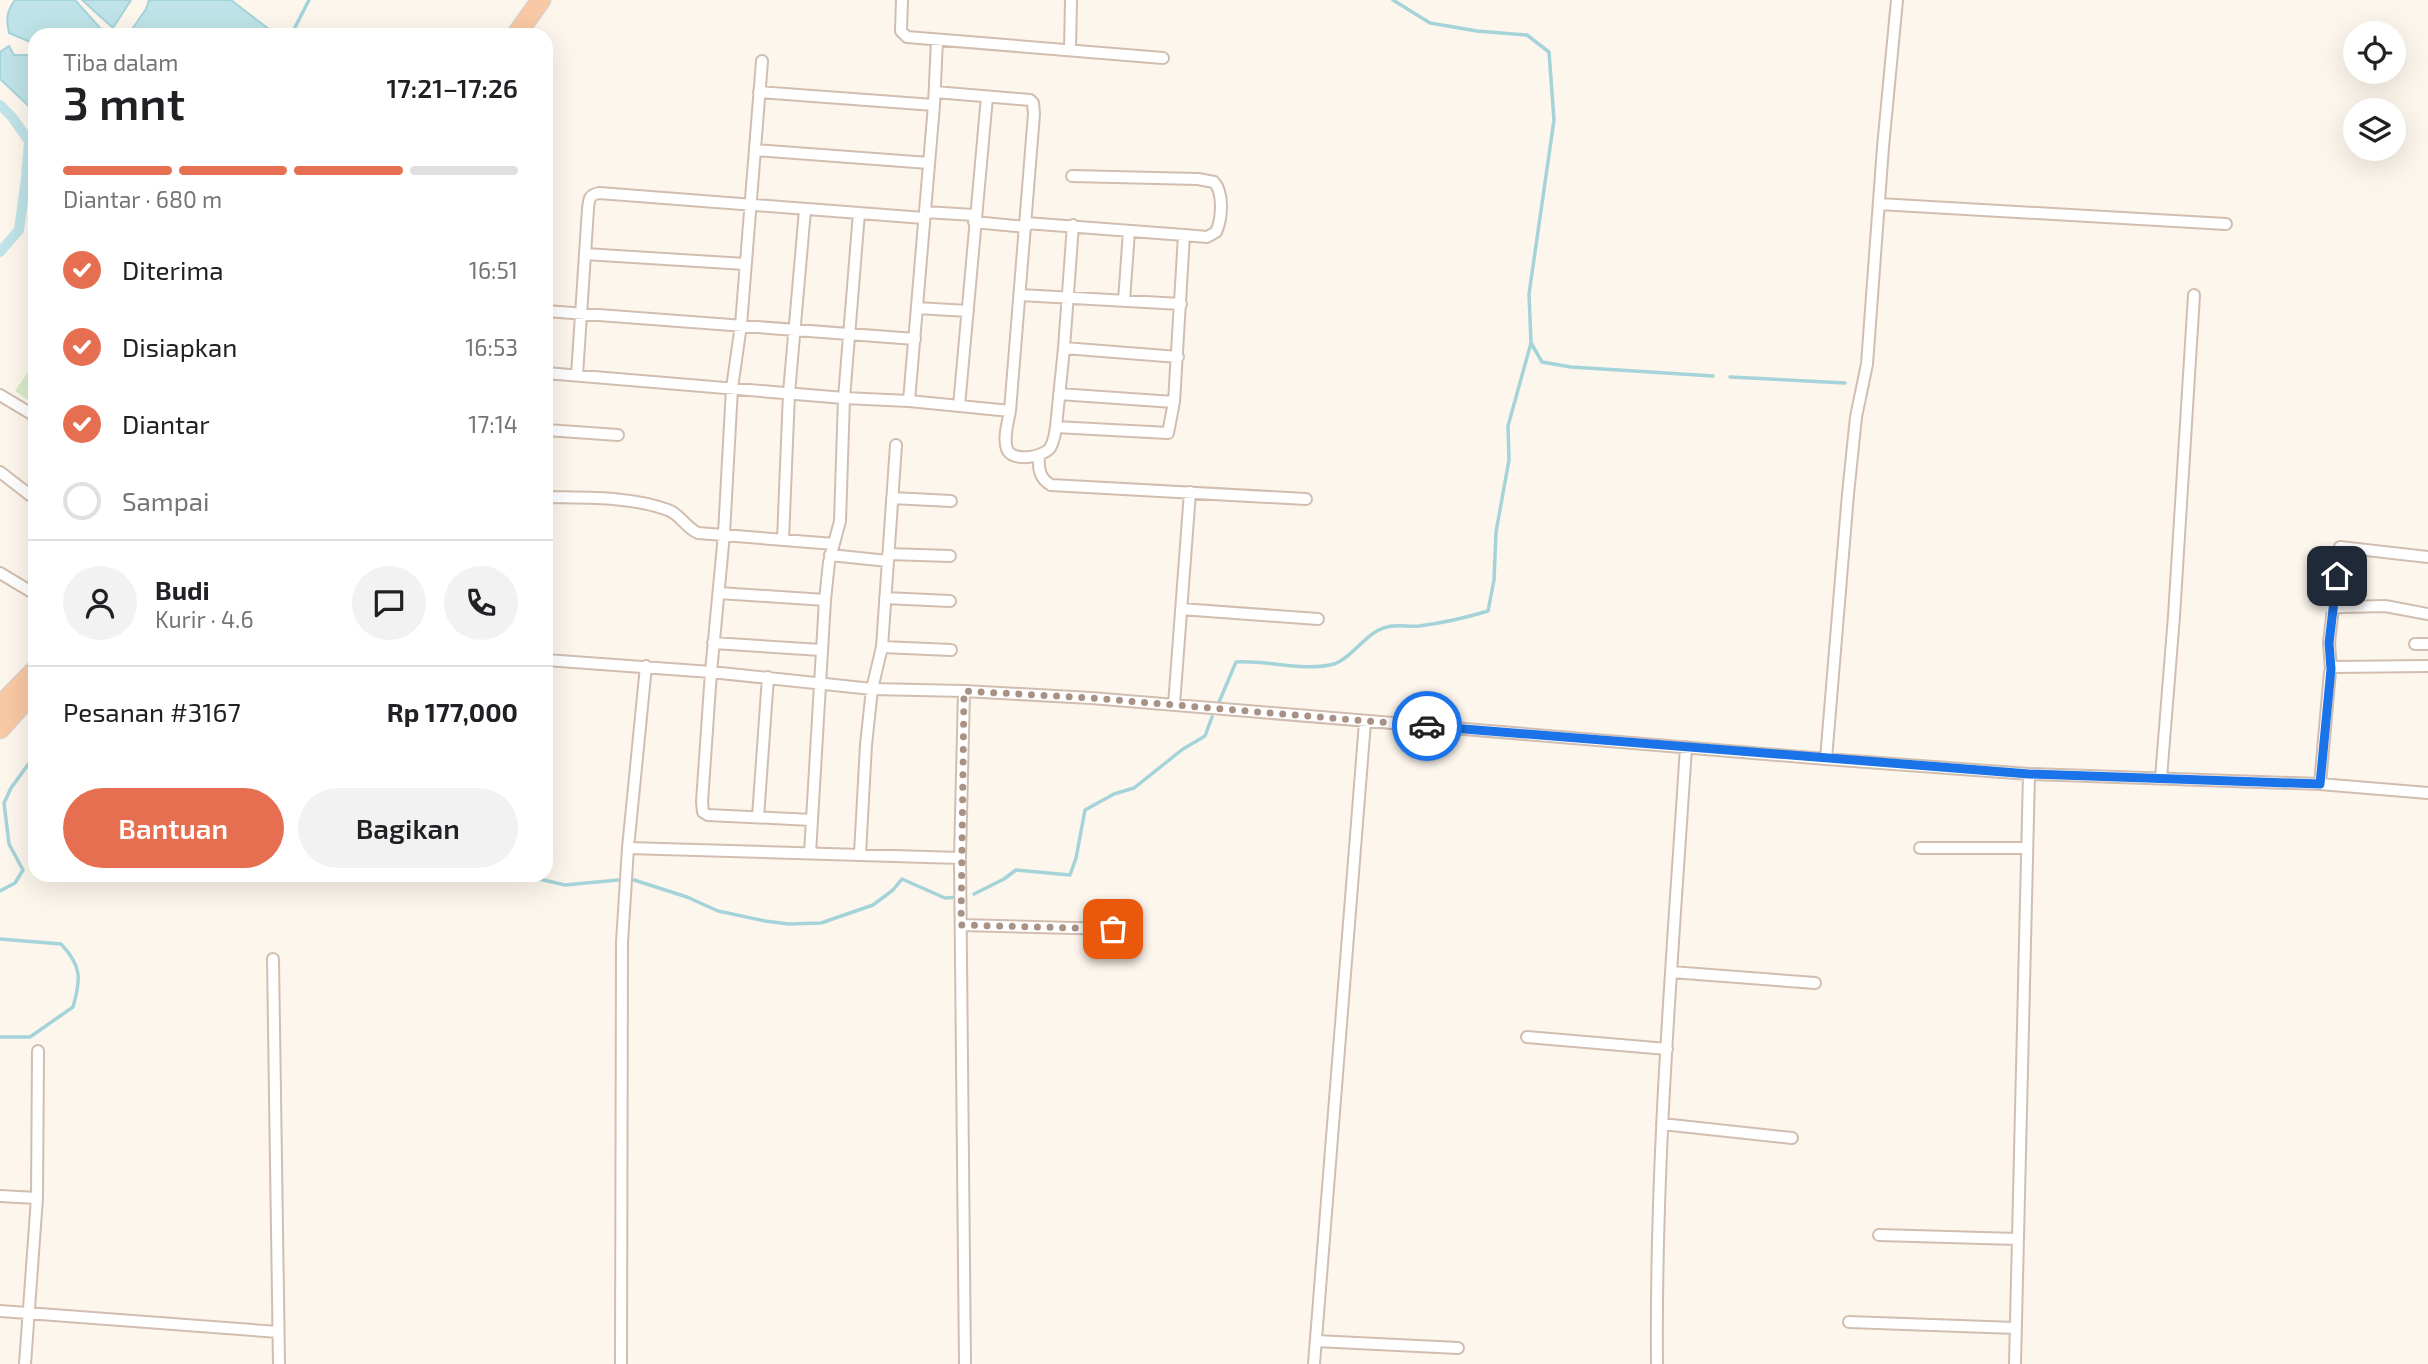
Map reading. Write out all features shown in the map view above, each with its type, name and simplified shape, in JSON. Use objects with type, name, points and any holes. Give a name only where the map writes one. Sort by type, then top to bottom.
[{"type":"highway","points":[[521,28],[541,0]]},
{"type":"highway","points":[[533,28],[551,0]]},
{"type":"highway","points":[[0,706],[28,677]]},
{"type":"highway","points":[[0,729],[28,703]]},
{"type":"street","points":[[902,0],[901,29],[904,36],[1163,58]]},
{"type":"street","points":[[1070,50],[1071,0]]},
{"type":"street","points":[[1826,759],[1856,417],[1867,364],[1897,0]]},
{"type":"street","points":[[909,401],[934,106],[937,40]]},
{"type":"street","points":[[762,61],[741,326],[732,388],[724,534],[710,672],[702,802],[703,812],[714,816],[813,820]]},
{"type":"street","points":[[760,92],[934,106]]},
{"type":"street","points":[[935,92],[1030,100],[1033,103],[1026,225],[1006,445],[1007,452],[1012,456],[1039,456],[1052,445],[1069,300],[1073,225]]},
{"type":"street","points":[[959,406],[986,97]]},
{"type":"street","points":[[755,150],[929,163]]},
{"type":"street","points":[[577,375],[589,202],[593,194],[609,193],[805,210],[924,215],[1026,225],[1073,225],[1207,237],[1216,232],[1220,196],[1214,182],[1198,179],[1072,176]]},
{"type":"street","points":[[1879,204],[2226,224]]},
{"type":"street","points":[[783,540],[789,393],[805,210]]},
{"type":"street","points":[[810,853],[825,600],[832,549],[840,521],[844,398],[859,213]]},
{"type":"street","points":[[1124,301],[1129,231]]},
{"type":"street","points":[[1056,427],[1166,433],[1171,429],[1178,357],[1184,235]]},
{"type":"street","points":[[585,254],[745,264]]},
{"type":"street","points":[[1020,295],[1069,300],[1181,304]]},
{"type":"street","points":[[2161,778],[2175,604],[2194,295]]},
{"type":"street","points":[[917,308],[968,311]]},
{"type":"street","points":[[553,312],[915,339]]},
{"type":"street","points":[[1064,348],[1178,357]]},
{"type":"street","points":[[553,373],[1010,411]]},
{"type":"street","points":[[1059,394],[1174,402]]},
{"type":"street","points":[[0,395],[28,412]]},
{"type":"street","points":[[553,430],[618,435]]},
{"type":"street","points":[[860,854],[864,769],[872,689],[882,647],[896,445]]},
{"type":"street","points":[[1039,456],[1040,474],[1044,481],[1051,485],[1306,499]]},
{"type":"street","points":[[0,472],[28,494]]},
{"type":"street","points":[[1174,705],[1190,492]]},
{"type":"street","points":[[553,497],[640,503],[672,511],[688,529],[698,533],[783,540],[888,557],[950,556]]},
{"type":"street","points":[[892,498],[951,501]]},
{"type":"street","points":[[2320,784],[2331,669],[2329,643],[2340,547],[2428,557]]},
{"type":"street","points":[[0,573],[28,590]]},
{"type":"street","points":[[719,593],[825,600]]},
{"type":"street","points":[[885,598],[950,601]]},
{"type":"street","points":[[2330,608],[2385,606],[2428,614]]},
{"type":"street","points":[[1181,609],[1318,619]]},
{"type":"street","points":[[713,643],[821,650]]},
{"type":"street","points":[[2415,644],[2428,644]]},
{"type":"street","points":[[882,647],[951,650]]},
{"type":"street","points":[[553,660],[646,666],[872,689],[964,691],[1174,705],[2029,774],[2320,784],[2428,793]]},
{"type":"street","points":[[621,1364],[622,942],[628,848],[646,666]]},
{"type":"street","points":[[2331,669],[2336,666],[2428,666]]},
{"type":"street","points":[[758,817],[768,677]]},
{"type":"street","points":[[964,691],[960,858],[965,1364]]},
{"type":"street","points":[[1314,1364],[1365,722]]},
{"type":"street","points":[[1657,1364],[1656,1267],[1662,1124],[1686,747]]},
{"type":"street","points":[[2015,1364],[2025,848],[2029,774]]},
{"type":"street","points":[[628,848],[960,858]]},
{"type":"street","points":[[1920,848],[2025,848]]},
{"type":"street","points":[[961,925],[1113,929]]},
{"type":"street","points":[[273,959],[279,1364]]},
{"type":"street","points":[[1671,972],[1815,983]]},
{"type":"street","points":[[1527,1037],[1667,1049]]},
{"type":"street","points":[[25,1364],[37,1198],[38,1051]]},
{"type":"street","points":[[1662,1124],[1792,1138]]},
{"type":"street","points":[[0,1196],[37,1198]]},
{"type":"street","points":[[1879,1235],[2017,1238]]},
{"type":"street","points":[[0,1311],[278,1332]]},
{"type":"street","points":[[1849,1322],[2015,1328]]},
{"type":"street","points":[[1316,1341],[1458,1348]]},
{"type":"green space","points":[[28,372],[28,400],[15,391]]},
{"type":"water","points":[[15,0],[75,0],[100,28],[28,28],[28,41],[9,33],[7,24],[10,8]]},
{"type":"water","points":[[82,0],[131,0],[113,28]]},
{"type":"water","points":[[149,0],[231,0],[267,28],[133,28]]},
{"type":"water","points":[[9,46],[14,55],[28,55],[28,105],[0,79],[0,52]]},
{"type":"waterway","points":[[295,28],[309,0]]},
{"type":"waterway","points":[[1393,0],[1430,23],[1477,31],[1527,35],[1549,52],[1554,120],[1529,294],[1531,343],[1542,362],[1571,367],[1713,376]]},
{"type":"waterway","points":[[0,105],[28,140]]},
{"type":"waterway","points":[[0,252],[19,230],[28,153]]},
{"type":"waterway","points":[[1219,702],[1236,662],[1310,667],[1334,664],[1347,657],[1373,634],[1387,627],[1428,625],[1488,611],[1494,580],[1496,532],[1509,460],[1508,426],[1531,343]]},
{"type":"waterway","points":[[1730,377],[1845,383]]},
{"type":"waterway","points":[[974,894],[1016,870],[1070,875],[1085,810],[1114,794],[1134,788],[1183,749],[1205,736],[1212,717]]},
{"type":"waterway","points":[[0,891],[15,883],[23,870],[9,844],[4,803],[28,765]]},
{"type":"waterway","points":[[634,880],[687,897],[718,911],[789,924],[821,923],[873,905],[893,890],[902,879],[945,898],[958,897]]},
{"type":"waterway","points":[[552,882],[565,885],[618,880]]},
{"type":"waterway","points":[[0,939],[61,944],[73,959],[78,973],[73,1007],[30,1037],[0,1037]]},
{"type":"way so far","points":[[1113,929],[961,925],[964,691],[1091,698],[1427,726]]},
{"type":"route","points":[[1427,726],[2029,774],[2320,784],[2331,669],[2329,643],[2337,576]]}]
